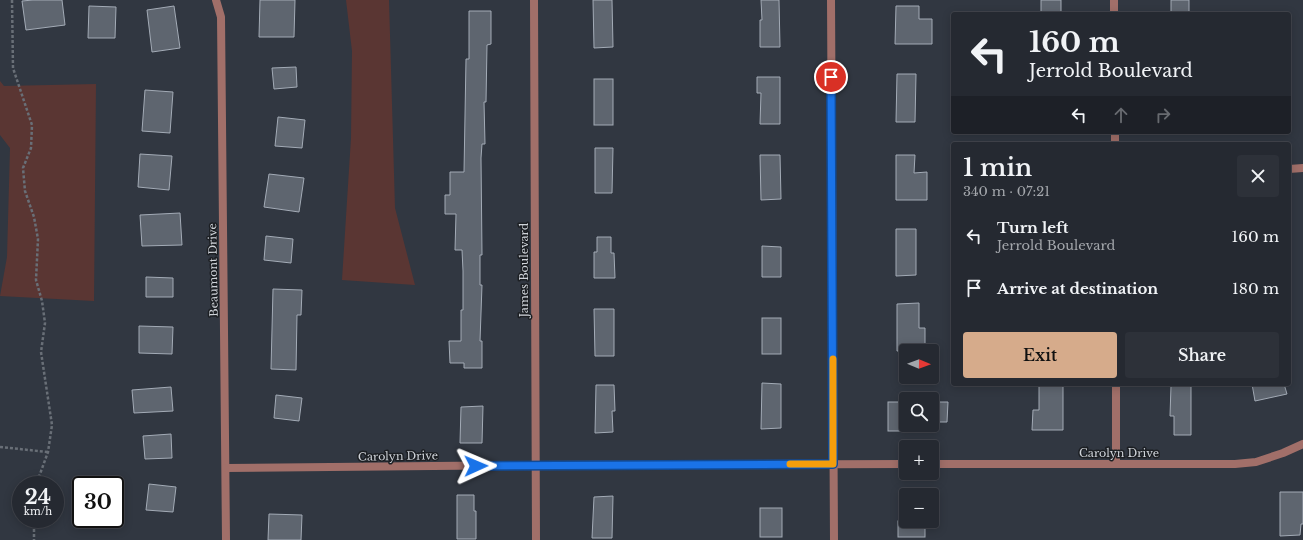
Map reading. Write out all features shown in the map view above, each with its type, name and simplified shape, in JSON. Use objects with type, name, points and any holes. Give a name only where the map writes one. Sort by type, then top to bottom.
[{"type":"street","name":"Beaumont Drive","points":[[216,0],[221,17],[226,540]]},
{"type":"street","name":"James Boulevard","points":[[534,0],[536,540]]},
{"type":"street","points":[[831,0],[834,540]]},
{"type":"street","points":[[1114,0],[1114,12]]},
{"type":"street","points":[[1291,169],[1303,168]]},
{"type":"street","points":[[1116,386],[1116,464]]},
{"type":"street","name":"Carolyn Drive","points":[[939,464],[1236,464],[1256,462],[1284,453],[1303,444]]},
{"type":"street","name":"Carolyn Drive","points":[[226,468],[899,464]]},
{"type":"path","points":[[12,0],[13,68],[32,125],[30,148],[23,168],[25,191],[34,217],[38,239],[36,280],[42,301],[45,323],[42,352],[52,426],[48,452],[39,476]]},
{"type":"path","points":[[0,447],[48,452]]},
{"type":"path","points":[[34,528],[34,540]]},
{"type":"shaded area","points":[[346,0],[389,0],[395,208],[415,285],[342,280],[351,138],[352,51]]},
{"type":"shaded area","points":[[0,81],[4,86],[96,84],[94,301],[0,296],[7,257],[10,148],[0,135]]},
{"type":"building","points":[[62,0],[65,25],[26,30],[22,1]]},
{"type":"building","points":[[260,0],[295,0],[294,37],[259,37]]},
{"type":"building","points":[[593,0],[612,0],[613,47],[594,48]]},
{"type":"building","points":[[761,0],[779,0],[780,47],[760,47],[760,20],[762,20]]},
{"type":"building","points":[[1041,0],[1061,0],[1061,12],[1041,12]]},
{"type":"building","points":[[1171,0],[1189,0],[1189,12],[1171,12]]},
{"type":"building","points":[[89,6],[116,7],[115,38],[88,38]]},
{"type":"building","points":[[174,6],[180,48],[152,52],[147,10]]},
{"type":"building","points":[[896,6],[919,6],[919,19],[932,19],[932,44],[895,44]]},
{"type":"building","points":[[469,11],[491,11],[491,44],[487,45],[486,102],[484,102],[485,144],[482,144],[481,158],[482,255],[480,255],[480,285],[482,285],[480,341],[482,341],[482,368],[464,368],[464,363],[450,363],[449,341],[461,341],[463,271],[462,250],[455,250],[456,214],[445,214],[445,195],[450,195],[450,172],[464,172],[466,59],[469,59]]},
{"type":"building","points":[[296,67],[297,87],[274,89],[272,68]]},
{"type":"building","points":[[897,74],[916,74],[915,122],[896,122]]},
{"type":"building","points":[[757,77],[780,77],[780,124],[760,124],[761,93],[757,93]]},
{"type":"building","points":[[594,79],[613,79],[613,125],[594,125]]},
{"type":"building","points":[[145,90],[173,92],[170,133],[142,131]]},
{"type":"building","points":[[278,117],[305,120],[302,148],[275,146]]},
{"type":"building","points":[[595,148],[613,148],[612,193],[595,193]]},
{"type":"building","points":[[140,154],[172,156],[169,190],[138,187]]},
{"type":"building","points":[[760,155],[780,155],[781,199],[761,200]]},
{"type":"building","points":[[896,155],[915,155],[914,173],[927,172],[927,200],[896,200]]},
{"type":"building","points":[[269,174],[304,178],[299,212],[264,207]]},
{"type":"building","points":[[180,213],[182,245],[142,246],[140,215]]},
{"type":"building","points":[[896,229],[916,229],[916,275],[896,276]]},
{"type":"building","points":[[266,236],[293,239],[291,263],[264,260]]},
{"type":"building","points":[[597,237],[611,237],[611,253],[614,253],[615,278],[594,278],[594,252],[597,252]]},
{"type":"building","points":[[762,246],[781,247],[781,277],[762,277]]},
{"type":"building","points":[[146,277],[173,278],[173,297],[146,297]]},
{"type":"building","points":[[273,289],[302,290],[301,315],[297,315],[296,370],[271,369]]},
{"type":"building","points":[[919,303],[919,328],[925,328],[925,344],[899,344],[899,351],[897,351],[897,304]]},
{"type":"building","points":[[594,309],[614,309],[614,356],[595,356]]},
{"type":"building","points":[[762,318],[781,318],[781,354],[762,354]]},
{"type":"building","points":[[139,326],[173,327],[172,354],[139,353]]},
{"type":"building","points":[[762,383],[781,384],[781,428],[761,429]]},
{"type":"building","points":[[596,385],[614,385],[615,411],[612,411],[613,432],[595,433]]},
{"type":"building","points":[[1039,386],[1063,386],[1063,430],[1032,430],[1033,410],[1039,410]]},
{"type":"building","points":[[1171,386],[1191,386],[1191,435],[1174,435],[1174,416],[1170,416]]},
{"type":"building","points":[[1252,386],[1285,386],[1287,394],[1255,401]]},
{"type":"building","points":[[171,387],[173,411],[134,413],[132,390]]},
{"type":"building","points":[[276,395],[302,398],[299,421],[274,418]]},
{"type":"building","points":[[888,402],[899,402],[899,431],[888,431]]},
{"type":"building","points":[[939,402],[948,402],[947,422],[939,422]]},
{"type":"building","points":[[483,406],[482,443],[460,443],[461,407]]},
{"type":"building","points":[[171,434],[172,458],[145,459],[143,436]]},
{"type":"building","points":[[149,484],[176,487],[173,512],[146,510]]},
{"type":"building","points":[[1280,492],[1303,492],[1303,524],[1301,524],[1300,535],[1280,536]]},
{"type":"building","points":[[457,495],[474,495],[474,511],[476,511],[476,539],[457,539]]},
{"type":"building","points":[[613,496],[612,538],[592,538],[594,497]]},
{"type":"building","points":[[760,508],[782,508],[782,537],[760,537]]},
{"type":"building","points":[[269,514],[302,515],[301,540],[268,540]]},
{"type":"building","points":[[898,521],[899,528],[925,528],[925,537],[898,537]]},
{"type":"slow traffic","points":[[790,464],[833,464],[833,359]]},
{"type":"route","points":[[476,466],[833,464],[831,77]]}]
